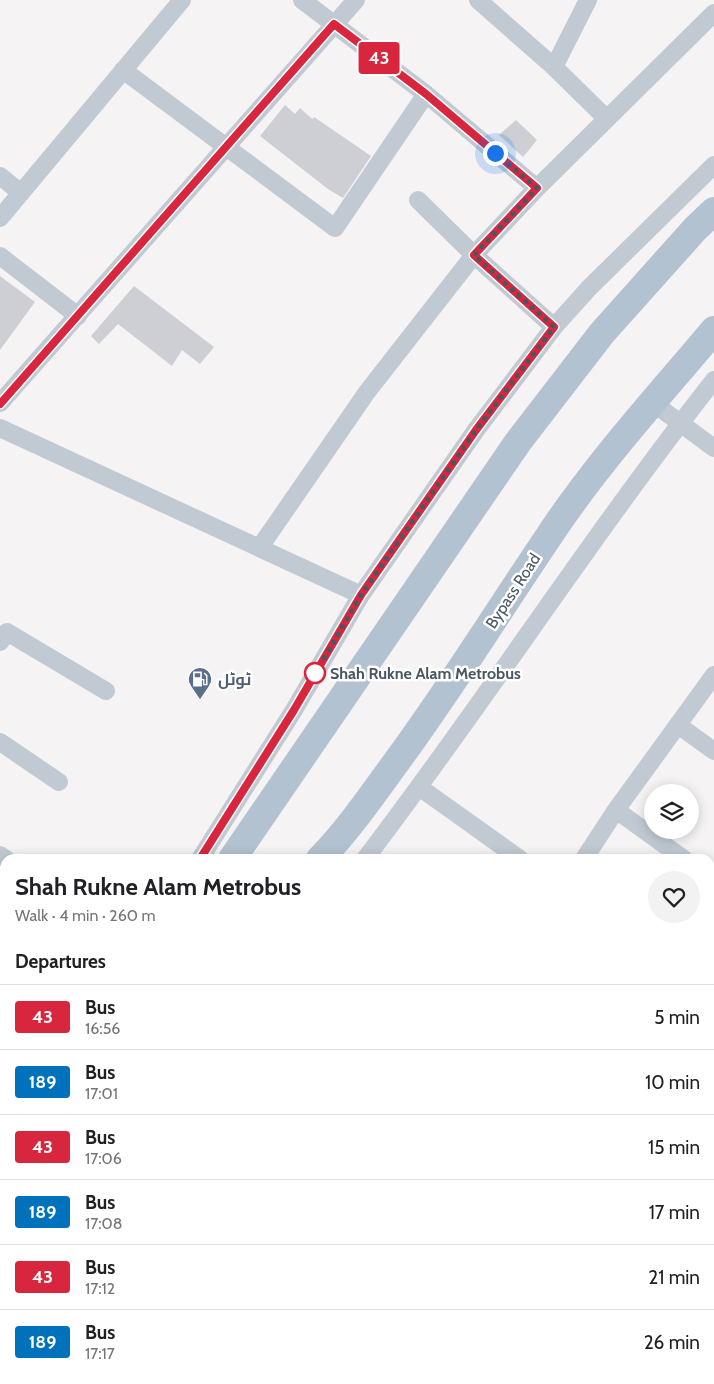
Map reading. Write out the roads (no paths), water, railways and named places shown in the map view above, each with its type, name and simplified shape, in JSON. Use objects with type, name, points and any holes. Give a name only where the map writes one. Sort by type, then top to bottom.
[{"type":"main road","points":[[235,854],[518,442],[602,333],[695,229],[714,211]]},
{"type":"main road","name":"Bypass Road","points":[[324,854],[370,798],[418,732],[547,538],[592,475],[714,330]]},
{"type":"street","points":[[0,218],[182,0]]},
{"type":"street","points":[[302,0],[426,94],[537,188]]},
{"type":"street","points":[[0,404],[356,0]]},
{"type":"street","points":[[478,0],[554,67],[606,119]]},
{"type":"street","points":[[554,67],[588,0]]},
{"type":"street","points":[[260,547],[367,392],[474,255],[537,188],[714,13]]},
{"type":"street","points":[[123,70],[335,228],[426,94]]},
{"type":"street","points":[[203,854],[294,710],[361,595],[476,430],[554,327],[589,288],[714,165]]},
{"type":"street","points":[[0,176],[21,193]]},
{"type":"street","points":[[418,200],[474,255],[554,327]]},
{"type":"street","points":[[0,256],[78,316]]},
{"type":"street","points":[[369,854],[420,787],[510,658],[714,380]]},
{"type":"street","points":[[652,403],[714,448]]},
{"type":"street","points":[[0,428],[361,595]]},
{"type":"street","points":[[0,642],[7,632],[106,691]]},
{"type":"street","points":[[587,854],[616,810],[714,675]]},
{"type":"street","points":[[678,725],[714,751]]},
{"type":"street","points":[[0,742],[59,782]]},
{"type":"street","points":[[420,787],[513,854]]},
{"type":"street","points":[[616,810],[677,854]]},
{"type":"place","name":"Shah Rukne Alam Metrobus","points":[[315,673]]},
{"type":"place","name":"ٹوٹل","points":[[200,700]]}]
